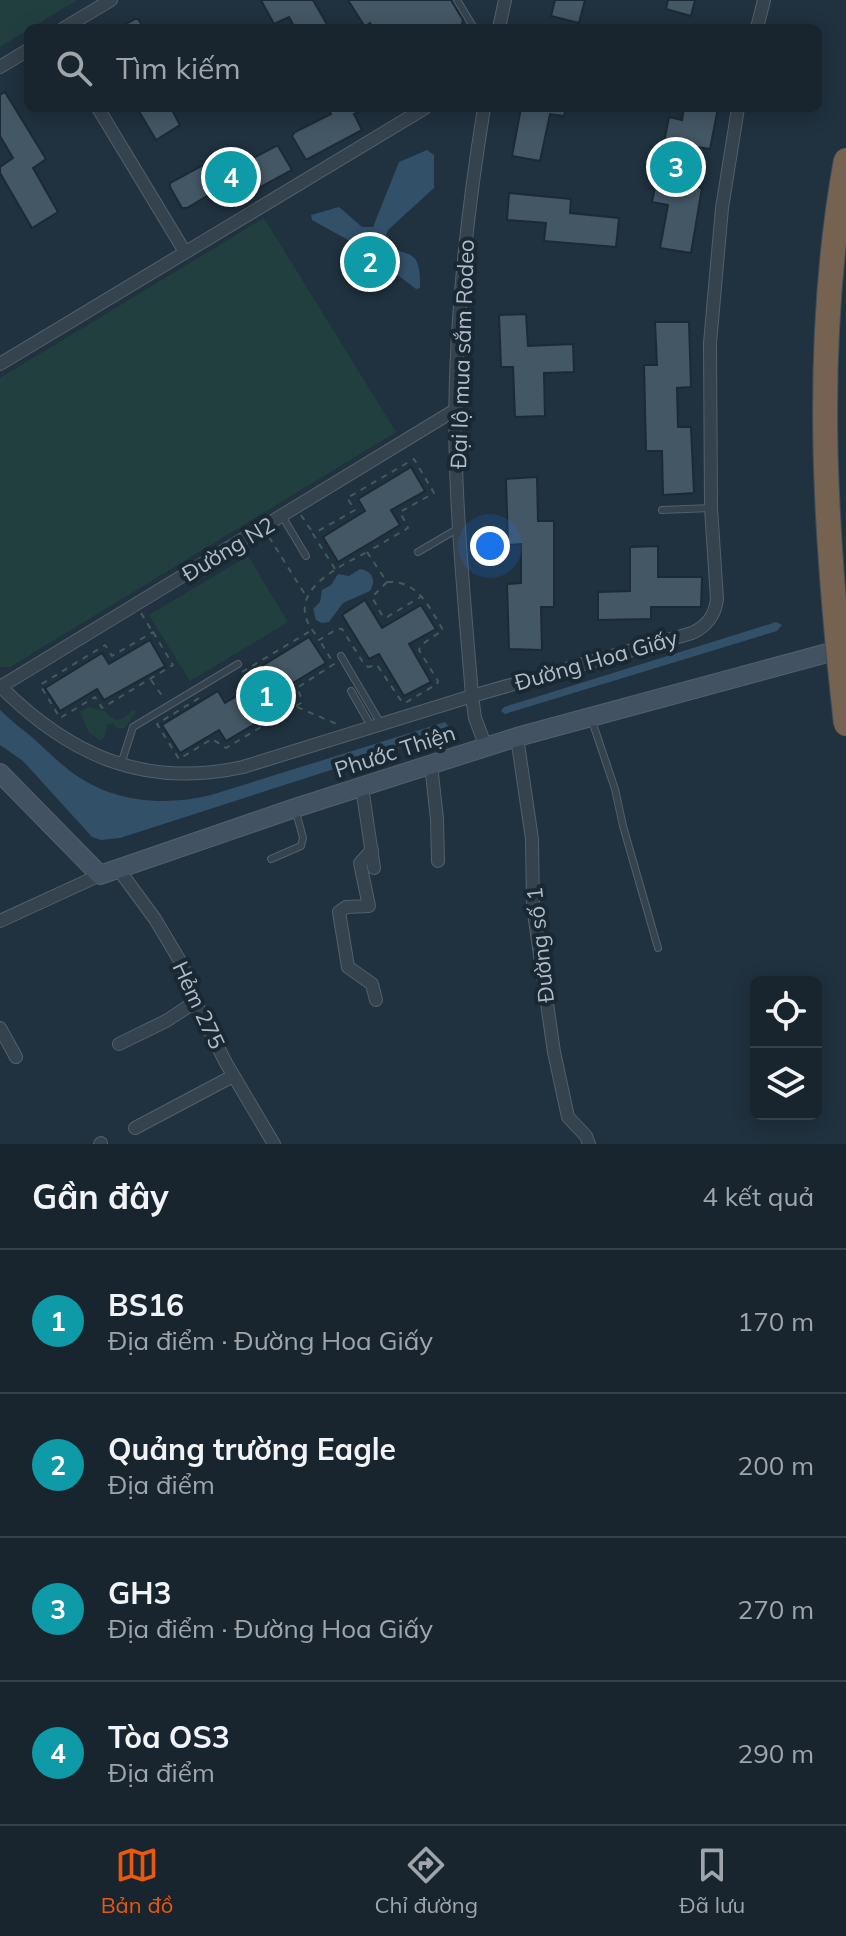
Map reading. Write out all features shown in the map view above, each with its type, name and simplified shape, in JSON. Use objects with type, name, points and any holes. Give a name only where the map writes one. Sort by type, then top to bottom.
[{"type":"highway","points":[[846,160],[834,243],[825,371],[825,496],[846,724]]},
{"type":"street","points":[[71,24],[111,0]]},
{"type":"street","points":[[500,24],[505,0]]},
{"type":"street","points":[[758,24],[764,0]]},
{"type":"street","points":[[0,67],[24,52]]},
{"type":"street","points":[[100,112],[185,252]]},
{"type":"street","points":[[0,364],[418,112]]},
{"type":"street","name":"Đại lộ mua sắm Rodeo","points":[[483,112],[468,219],[455,410],[459,528],[472,696],[475,718],[486,747]]},
{"type":"street","name":"Đường Hoa Giấy","points":[[0,687],[54,734],[88,752],[121,764],[162,772],[214,773],[692,633],[706,625],[714,615],[717,599],[711,508],[709,389],[713,301],[722,208],[737,112]]},
{"type":"street","name":"Đường N2","points":[[0,687],[455,410]]},
{"type":"street","name":"Phước Thiện","points":[[100,875],[517,737],[846,648]]},
{"type":"street","name":"Đường số 1","points":[[517,737],[532,839],[533,906],[554,1052],[568,1117],[586,1136],[589,1144]]},
{"type":"street","points":[[431,765],[438,861]]},
{"type":"street","points":[[0,773],[100,875],[2,916]]},
{"type":"street","points":[[362,787],[374,868]]},
{"type":"street","points":[[372,850],[360,863],[369,906],[346,907],[339,912],[348,967],[352,973],[372,984],[376,1000]]},
{"type":"street","name":"Hẻm 275","points":[[119,870],[155,919],[183,966],[195,1002],[233,1076],[274,1144]]},
{"type":"street","points":[[119,1044],[195,1002]]},
{"type":"street","points":[[0,1028],[16,1057]]},
{"type":"street","points":[[135,1128],[233,1076]]},
{"type":"lane","points":[[457,0],[472,24]]},
{"type":"lane","points":[[662,510],[711,508]]},
{"type":"lane","points":[[282,516],[306,556]]},
{"type":"lane","points":[[418,552],[459,528]]},
{"type":"lane","points":[[821,566],[833,560]]},
{"type":"lane","points":[[341,656],[377,726]]},
{"type":"lane","points":[[121,764],[133,727],[238,664]]},
{"type":"lane","points":[[351,691],[377,726]]},
{"type":"lane","points":[[590,717],[615,789],[658,948]]},
{"type":"lane","points":[[271,859],[301,846],[303,838],[295,808]]},
{"type":"path","points":[[306,597],[327,573],[408,528],[400,512],[434,493],[414,459],[347,498],[355,510],[313,534]]},
{"type":"path","points":[[296,507],[335,569]]},
{"type":"path","points":[[206,694],[157,724],[179,759],[212,739],[226,748],[296,706],[302,701],[297,688],[334,664],[306,619],[306,597],[263,527]]},
{"type":"path","points":[[367,552],[387,582]]},
{"type":"path","points":[[319,640],[342,629],[364,664],[368,667],[377,665],[405,703],[438,681],[419,650],[421,645],[443,630],[423,595],[406,584],[387,582]]},
{"type":"path","points":[[387,582],[372,597],[383,617],[423,595]]},
{"type":"path","points":[[136,605],[153,632],[173,665],[102,708],[95,697],[60,718],[40,685],[105,645],[112,656],[153,632]]},
{"type":"path","points":[[243,671],[312,630]]},
{"type":"path","points":[[151,679],[168,705]]},
{"type":"path","points":[[296,706],[355,732]]},
{"type":"green space","points":[[0,0],[77,0],[38,24],[24,24],[24,32],[0,47]]},
{"type":"green space","points":[[264,218],[396,432],[10,667],[0,667],[0,378]]},
{"type":"green space","points":[[248,556],[288,622],[190,681],[149,615]]},
{"type":"green space","points":[[88,707],[104,711],[115,720],[122,719],[133,710],[136,712],[125,728],[118,729],[113,723],[107,725],[104,738],[100,740],[89,733],[80,712]]},
{"type":"water","points":[[427,150],[434,155],[434,188],[388,230],[385,238],[391,246],[413,257],[420,273],[420,288],[416,289],[374,257],[364,267],[352,271],[351,258],[357,245],[312,220],[311,215],[339,207],[362,227],[373,227],[399,162]]},
{"type":"water","points":[[360,569],[372,577],[370,591],[343,603],[329,622],[316,620],[313,609],[320,602],[322,590],[331,585],[338,574],[349,576]]},
{"type":"water","points":[[776,622],[782,625],[777,631],[505,714],[501,711],[504,707]]},
{"type":"water","points":[[0,710],[65,767],[86,781],[102,790],[156,801],[211,795],[445,722],[450,728],[446,733],[120,838],[101,840],[92,837],[23,761],[0,745]]},
{"type":"building","points":[[261,0],[313,0],[327,24],[293,24],[289,17],[274,24]]},
{"type":"building","points":[[348,0],[451,0],[463,20],[462,24],[363,24]]},
{"type":"building","points":[[555,0],[585,0],[579,23],[551,16]]},
{"type":"building","points":[[668,0],[695,0],[691,16],[666,9]]},
{"type":"building","points":[[138,19],[141,24],[126,24]]},
{"type":"building","points":[[5,92],[46,159],[33,168],[58,212],[32,228],[0,173],[0,167],[13,158],[0,136],[0,95]]},
{"type":"building","points":[[139,112],[173,112],[180,125],[156,140]]},
{"type":"building","points":[[358,112],[354,114],[362,130],[306,160],[292,136],[331,114]]},
{"type":"building","points":[[520,112],[565,112],[564,116],[550,114],[540,161],[512,156]]},
{"type":"building","points":[[683,112],[717,112],[710,149],[697,147],[689,185],[702,188],[691,253],[660,248],[668,205],[652,202],[669,117],[682,120]]},
{"type":"building","points":[[276,146],[292,170],[235,201],[231,201],[222,187],[182,208],[170,187],[170,183],[225,153],[234,168]]},
{"type":"building","points":[[509,193],[571,199],[570,213],[619,218],[616,247],[544,241],[546,223],[507,220]]},
{"type":"building","points":[[526,314],[528,346],[573,344],[574,372],[544,373],[545,416],[515,417],[513,367],[501,367],[499,315]]},
{"type":"building","points":[[655,322],[689,322],[691,387],[677,388],[678,427],[691,427],[694,493],[663,495],[662,451],[646,451],[644,365],[657,365]]},
{"type":"building","points":[[411,467],[425,491],[391,510],[400,525],[338,562],[323,537],[365,511],[358,499]]},
{"type":"building","points":[[537,477],[538,521],[554,521],[554,607],[541,607],[542,650],[509,649],[507,584],[521,583],[521,544],[508,545],[506,479]]},
{"type":"building","points":[[658,546],[658,577],[702,577],[701,607],[651,607],[651,619],[598,620],[598,592],[630,591],[630,547]]},
{"type":"building","points":[[365,600],[382,628],[421,605],[436,629],[409,644],[431,682],[404,696],[379,654],[369,659],[342,615]]},
{"type":"building","points":[[309,637],[326,663],[288,686],[296,700],[226,741],[219,730],[180,753],[162,725],[218,691],[225,703],[259,683],[252,672]]},
{"type":"building","points":[[150,640],[165,666],[104,700],[97,689],[60,711],[45,688],[102,653],[109,664]]},
{"type":"place","name":"GH3","points":[[676,167]]},
{"type":"place","name":"Tòa OS3","points":[[231,177]]},
{"type":"place","name":"Quảng trường Eagle","points":[[370,262]]},
{"type":"place","name":"BS16","points":[[266,696]]}]
